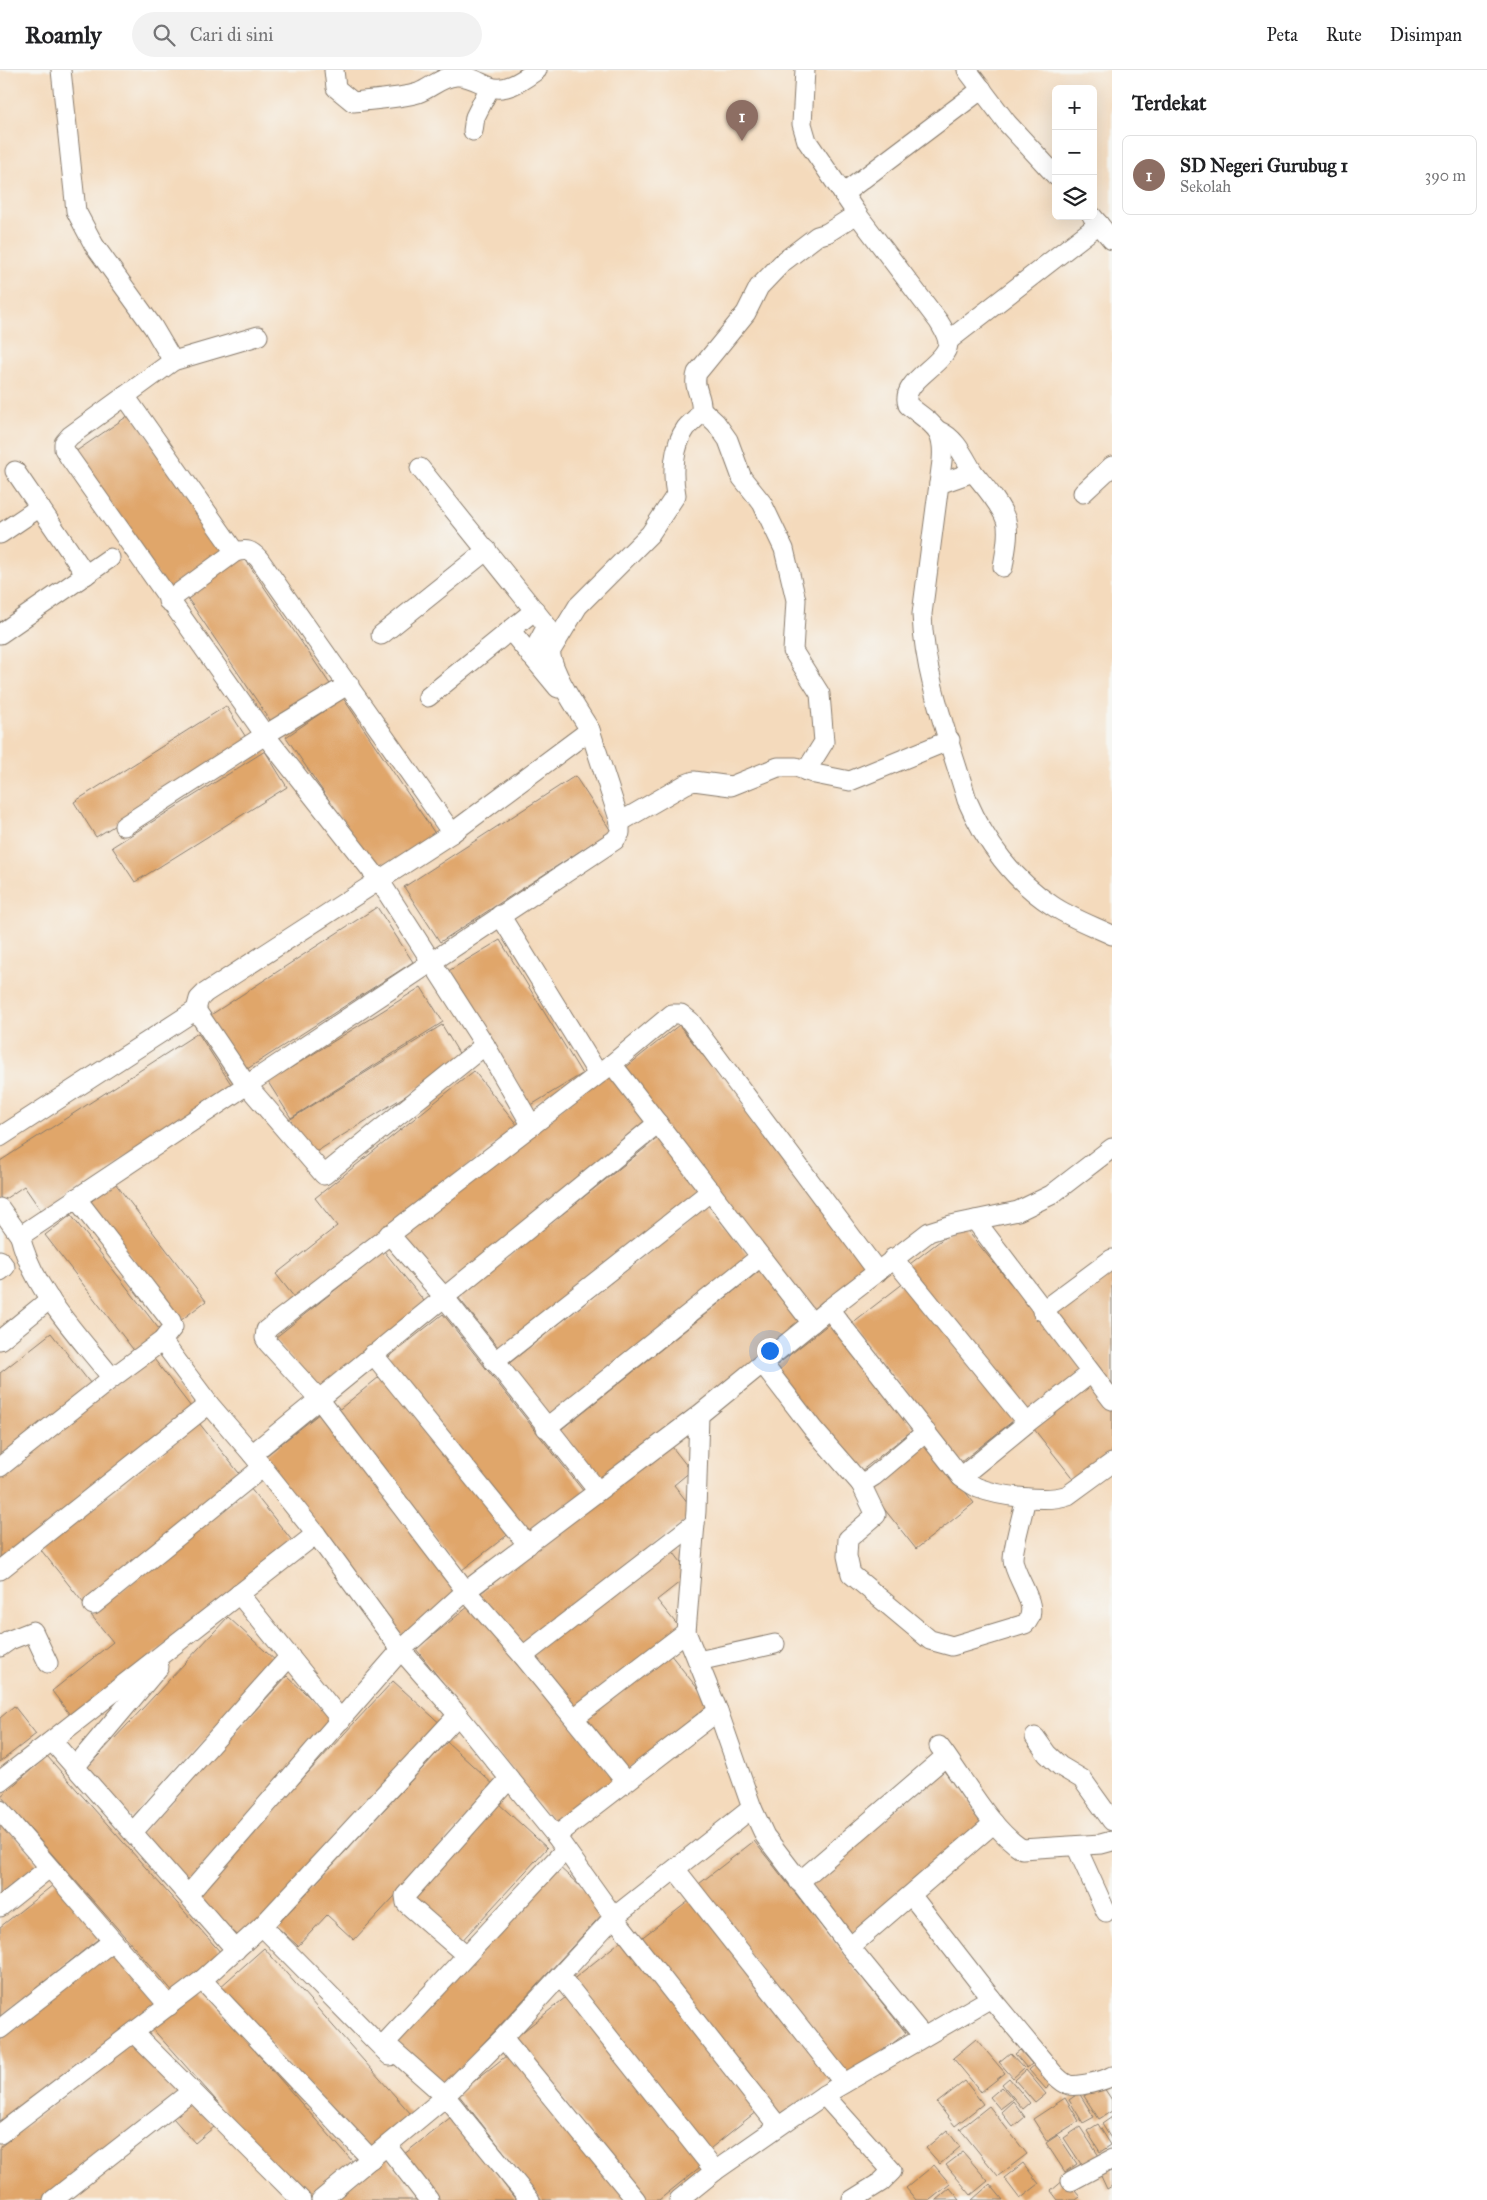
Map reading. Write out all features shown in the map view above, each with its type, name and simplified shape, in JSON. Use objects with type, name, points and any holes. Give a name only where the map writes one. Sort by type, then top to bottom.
[{"type":"street","points":[[61,70],[76,211],[94,245],[162,339],[174,361]]},
{"type":"street","points":[[334,70],[336,88],[353,102],[418,93],[441,80],[457,75],[474,78],[490,87],[500,89],[519,82],[537,70]]},
{"type":"street","points":[[805,70],[802,124],[807,141],[857,214],[939,322],[948,341],[947,347],[942,354],[910,389],[906,399],[908,405],[954,442],[1001,511],[1006,521],[1007,537],[1003,567]]},
{"type":"street","points":[[968,70],[1007,123],[1055,175]]},
{"type":"street","points":[[473,131],[475,116],[490,87]]},
{"type":"street","points":[[844,194],[982,89]]},
{"type":"street","points":[[806,770],[824,742],[821,703],[820,694],[793,650],[796,600],[784,549],[762,503],[742,478],[728,440],[716,423],[701,409],[694,382],[696,373],[746,313],[760,287],[783,262],[817,236],[827,233],[857,214]]},
{"type":"street","points":[[948,341],[1095,220],[1112,240]]},
{"type":"street","points":[[258,336],[174,361],[70,436],[64,443],[64,450],[168,601],[264,735],[379,880],[485,1045],[532,1126]]},
{"type":"street","points":[[125,396],[235,552]]},
{"type":"street","points":[[20,1236],[431,960],[614,840],[620,833],[620,822],[590,730],[572,701],[551,659],[550,652],[578,606],[650,534],[676,495],[672,478],[679,441],[686,428],[698,416],[701,409]]},
{"type":"street","points":[[938,431],[943,447],[922,614],[923,636],[927,663],[967,800],[976,821],[1001,858],[1024,884],[1054,907],[1112,935]]},
{"type":"street","points":[[1083,493],[1112,466]]},
{"type":"street","points":[[420,468],[547,626],[531,656]]},
{"type":"street","points":[[15,471],[86,575]]},
{"type":"street","points":[[939,484],[973,472]]},
{"type":"street","points":[[0,534],[40,507]]},
{"type":"street","points":[[168,601],[235,552],[251,550],[260,558],[452,832]]},
{"type":"street","points":[[381,635],[486,550]]},
{"type":"street","points":[[0,634],[110,558]]},
{"type":"street","points":[[428,697],[535,610]]},
{"type":"street","points":[[510,630],[551,681],[572,701]]},
{"type":"street","points":[[124,826],[264,735],[349,684]]},
{"type":"street","points":[[0,1137],[196,1010],[199,999],[205,994],[452,832],[590,730]]},
{"type":"street","points":[[620,822],[694,781],[731,786],[778,767],[796,767],[850,781],[950,740]]},
{"type":"street","points":[[500,915],[605,1069],[658,1124],[812,1323]]},
{"type":"street","points":[[196,1010],[246,1084],[322,1174],[326,1174],[485,1045]]},
{"type":"street","points":[[625,1781],[523,1656],[466,1591],[318,1399],[268,1343],[266,1330],[532,1126],[672,1014],[685,1016],[878,1272]]},
{"type":"street","points":[[93,1605],[257,1460],[318,1399],[658,1124]]},
{"type":"street","points":[[188,1895],[401,1650],[466,1591],[699,1415],[829,1308],[930,1232],[951,1225],[1018,1210],[1051,1195],[1112,1148]]},
{"type":"street","points":[[494,1362],[711,1191]]},
{"type":"street","points":[[0,1467],[162,1341],[172,1331],[173,1324],[171,1321],[76,1198]]},
{"type":"street","points":[[0,1208],[20,1236],[28,1259],[50,1299],[112,1378]]},
{"type":"street","points":[[975,1220],[1042,1311],[1112,1400]]},
{"type":"street","points":[[390,1234],[444,1297],[546,1428],[598,1491]]},
{"type":"street","points":[[546,1428],[760,1257]]},
{"type":"street","points":[[893,1258],[1027,1422]]},
{"type":"street","points":[[1042,1311],[1111,1261]]},
{"type":"street","points":[[0,1340],[50,1299]]},
{"type":"street","points":[[829,1308],[961,1478],[978,1488],[1026,1498],[1061,1498],[1112,1463]]},
{"type":"street","points":[[162,1341],[209,1404],[316,1534],[401,1650],[458,1715],[561,1843],[614,1917],[778,2126]]},
{"type":"street","points":[[373,1354],[528,1545]]},
{"type":"street","points":[[763,1364],[813,1429],[861,1484],[876,1515],[848,1539],[847,1556],[851,1574],[930,1640],[952,1646],[1025,1624],[1029,1620],[1031,1608],[1013,1560],[1026,1498]]},
{"type":"street","points":[[961,1478],[1027,1422],[1091,1373]]},
{"type":"street","points":[[0,1570],[209,1404]]},
{"type":"street","points":[[699,1415],[696,1523],[686,1632],[718,1711],[752,1808],[765,1836],[850,1947],[923,2036]]},
{"type":"street","points":[[861,1484],[874,1476],[926,1432]]},
{"type":"street","points":[[523,1656],[696,1523]]},
{"type":"street","points":[[0,1781],[316,1534]]},
{"type":"street","points":[[239,1594],[341,1720]]},
{"type":"street","points":[[0,1648],[10,1640],[34,1631],[48,1663]]},
{"type":"street","points":[[574,1718],[686,1632]]},
{"type":"street","points":[[75,1767],[183,1638]]},
{"type":"street","points":[[698,1661],[775,1644]]},
{"type":"street","points":[[133,1832],[290,1656]]},
{"type":"street","points":[[530,2200],[441,2099],[385,2044],[466,1955],[561,1843],[625,1781],[718,1711]]},
{"type":"street","points":[[0,2134],[169,2006],[236,1950],[262,1926],[458,1715]]},
{"type":"street","points":[[1034,1737],[1047,1754],[1060,1766],[1082,1779],[1112,1822]]},
{"type":"street","points":[[52,1741],[236,1950]]},
{"type":"street","points":[[799,1882],[943,1751],[994,1823],[1015,1845],[1022,1849],[1076,1846],[1112,1841]]},
{"type":"street","points":[[466,1955],[406,1903],[405,1896],[509,1779]]},
{"type":"street","points":[[322,2200],[441,2099],[503,2038],[614,1917],[676,1870],[752,1808]]},
{"type":"street","points":[[0,1810],[169,2006]]},
{"type":"street","points":[[850,1947],[994,1823]]},
{"type":"street","points":[[1076,1846],[1106,1912]]},
{"type":"street","points":[[0,1907],[49,1868]]},
{"type":"street","points":[[676,1870],[844,2083]]},
{"type":"street","points":[[910,1895],[1053,2074],[1063,2083],[1071,2086],[1109,2082]]},
{"type":"street","points":[[262,1926],[441,2099]]},
{"type":"street","points":[[0,2029],[113,1941]]},
{"type":"street","points":[[560,1976],[715,2171]]},
{"type":"street","points":[[202,1980],[371,2159]]},
{"type":"street","points":[[679,2200],[715,2171],[824,2095],[991,1998]]},
{"type":"street","points":[[134,2033],[301,2200]]},
{"type":"street","points":[[503,2038],[636,2200]]},
{"type":"street","points":[[53,2200],[192,2091]]},
{"type":"street","points":[[824,2095],[892,2171],[881,2182],[852,2200]]},
{"type":"street","points":[[387,2146],[428,2200]]},
{"type":"street","points":[[1071,2181],[1112,2159]]},
{"type":"building","points":[[132,413],[226,550],[168,590],[75,452]]},
{"type":"building","points":[[241,553],[334,690],[274,726],[184,593]]},
{"type":"building","points":[[343,698],[436,835],[379,874],[286,737]]},
{"type":"building","points":[[226,706],[249,742],[96,837],[74,802]]},
{"type":"building","points":[[265,751],[287,787],[135,882],[112,847]]},
{"type":"building","points":[[575,776],[611,831],[440,942],[404,887]]},
{"type":"building","points":[[377,907],[413,962],[241,1073],[206,1018]]},
{"type":"building","points":[[500,940],[582,1074],[528,1107],[445,973]]},
{"type":"building","points":[[421,987],[443,1022],[291,1118],[268,1082]]},
{"type":"building","points":[[442,1025],[463,1060],[311,1155],[289,1120]]},
{"type":"building","points":[[679,1025],[872,1269],[813,1316],[620,1072]]},
{"type":"building","points":[[198,1033],[233,1087],[42,1212],[24,1186],[2,1201],[0,1197],[0,1161]]},
{"type":"building","points":[[474,1071],[518,1126],[298,1302],[276,1274],[337,1226],[315,1198]]},
{"type":"building","points":[[607,1072],[651,1127],[445,1291],[401,1236]]},
{"type":"building","points":[[664,1133],[708,1188],[502,1352],[458,1297]]},
{"type":"building","points":[[115,1183],[206,1301],[180,1321],[89,1203]]},
{"type":"building","points":[[708,1205],[752,1260],[546,1424],[502,1369]]},
{"type":"building","points":[[71,1215],[162,1333],[136,1353],[45,1235]]},
{"type":"building","points":[[962,1224],[1011,1284],[1030,1303],[1086,1373],[1027,1420],[906,1267]]},
{"type":"building","points":[[384,1251],[428,1306],[318,1392],[275,1338]]},
{"type":"building","points":[[763,1268],[807,1324],[602,1487],[558,1432]]},
{"type":"building","points":[[1107,1268],[1112,1274],[1112,1394],[1048,1314]]},
{"type":"building","points":[[909,1279],[1018,1417],[961,1462],[852,1323]]},
{"type":"building","points":[[443,1314],[584,1492],[526,1538],[385,1360]]},
{"type":"building","points":[[830,1323],[914,1429],[856,1475],[772,1369]]},
{"type":"building","points":[[51,1333],[94,1388],[0,1463],[0,1373]]},
{"type":"building","points":[[151,1355],[194,1411],[0,1566],[0,1475]]},
{"type":"building","points":[[384,1373],[510,1533],[462,1570],[336,1412]]},
{"type":"building","points":[[1088,1378],[1112,1407],[1112,1458],[1078,1485],[1030,1424]]},
{"type":"building","points":[[320,1413],[461,1591],[403,1637],[262,1459]]},
{"type":"building","points":[[199,1423],[243,1478],[85,1605],[41,1550]]},
{"type":"building","points":[[924,1439],[974,1503],[916,1549],[866,1486]]},
{"type":"building","points":[[669,1443],[691,1471],[674,1485],[695,1512],[521,1651],[477,1596]]},
{"type":"building","points":[[250,1488],[294,1543],[73,1719],[52,1691],[113,1642],[91,1615]]},
{"type":"building","points":[[668,1545],[690,1574],[657,1600],[679,1627],[575,1710],[531,1655]]},
{"type":"building","points":[[474,1602],[615,1780],[557,1827],[416,1649]]},
{"type":"building","points":[[228,1617],[277,1662],[132,1818],[83,1772]]},
{"type":"building","points":[[666,1649],[710,1704],[623,1774],[579,1718]]},
{"type":"building","points":[[287,1676],[336,1722],[189,1881],[140,1835]]},
{"type":"building","points":[[393,1681],[443,1726],[244,1941],[194,1896]]},
{"type":"building","points":[[14,1706],[36,1734],[0,1762],[0,1718]]},
{"type":"building","points":[[447,1742],[496,1787],[354,1940],[327,1915],[298,1946],[276,1926]]},
{"type":"building","points":[[47,1756],[222,1954],[176,1995],[1,1796]]},
{"type":"building","points":[[944,1771],[988,1826],[851,1935],[807,1880]]},
{"type":"building","points":[[498,1803],[547,1848],[458,1945],[409,1899]]},
{"type":"building","points":[[0,1819],[37,1865],[0,1894]]},
{"type":"building","points":[[754,1841],[906,2033],[847,2079],[695,1887]]},
{"type":"building","points":[[557,1865],[606,1910],[444,2086],[395,2041]]},
{"type":"building","points":[[58,1881],[102,1936],[0,2017],[0,1927]]},
{"type":"building","points":[[694,1897],[835,2075],[777,2121],[635,1943]]},
{"type":"building","points":[[627,1936],[762,2107],[706,2152],[571,1981]]},
{"type":"building","points":[[264,1948],[411,2114],[368,2151],[219,1988]]},
{"type":"building","points":[[116,1949],[159,2004],[0,2130],[0,2040]]},
{"type":"building","points":[[197,1985],[353,2162],[310,2200],[272,2163],[150,2026]]},
{"type":"building","points":[[571,1993],[705,2163],[659,2200],[644,2200],[515,2038]]},
{"type":"building","points":[[136,2038],[180,2093],[47,2200],[0,2200],[0,2147]]},
{"type":"building","points":[[976,2039],[1005,2073],[981,2092],[953,2058]]},
{"type":"building","points":[[1020,2050],[1032,2064],[1027,2068],[1015,2054]]},
{"type":"building","points":[[511,2052],[629,2200],[542,2200],[458,2094]]},
{"type":"building","points":[[1010,2053],[1024,2068],[1013,2078],[999,2062]]},
{"type":"building","points":[[1038,2062],[1055,2081],[1046,2089],[1029,2070]]},
{"type":"building","points":[[1026,2070],[1046,2094],[1035,2103],[1015,2080]]},
{"type":"building","points":[[1009,2078],[1030,2103],[1023,2109],[1002,2084]]},
{"type":"building","points":[[965,2081],[983,2104],[955,2126],[937,2103]]},
{"type":"building","points":[[1102,2085],[1112,2100],[1112,2111],[1099,2119],[1084,2096]]},
{"type":"building","points":[[1002,2087],[1013,2099],[1000,2109],[990,2097]]},
{"type":"building","points":[[1079,2093],[1094,2117],[1083,2123],[1069,2100]]},
{"type":"building","points":[[1065,2098],[1079,2121],[1047,2141],[1033,2119]]},
{"type":"building","points":[[192,2101],[214,2127],[195,2143],[173,2118]]},
{"type":"building","points":[[1013,2101],[1025,2117],[1013,2127],[1001,2112]]},
{"type":"building","points":[[989,2106],[1027,2154],[998,2176],[960,2129]]},
{"type":"building","points":[[451,2117],[516,2200],[430,2200],[398,2159]]},
{"type":"building","points":[[1112,2117],[1112,2140],[1102,2124]]},
{"type":"building","points":[[1098,2124],[1111,2145],[1100,2152],[1087,2131]]},
{"type":"building","points":[[1080,2127],[1099,2156],[1083,2167],[1064,2138]]},
{"type":"building","points":[[947,2130],[960,2147],[940,2164],[926,2148]]},
{"type":"building","points":[[1058,2135],[1077,2164],[1065,2172],[1046,2143]]},
{"type":"building","points":[[963,2152],[988,2181],[971,2195],[946,2165]]},
{"type":"building","points":[[384,2156],[419,2200],[333,2200]]},
{"type":"building","points":[[1023,2163],[1039,2184],[1020,2199],[1004,2178]]},
{"type":"building","points":[[934,2165],[950,2184],[930,2200],[916,2200],[906,2188]]},
{"type":"building","points":[[1112,2168],[1112,2186],[1107,2189],[1100,2174]]},
{"type":"building","points":[[1065,2179],[1080,2197],[1076,2200],[1058,2200],[1051,2191]]},
{"type":"building","points":[[990,2184],[1003,2200],[972,2200]]},
{"type":"building","points":[[950,2188],[960,2200],[936,2200]]},
{"type":"place","name":"SD Negeri Gurubug 1","points":[[742,141]]}]
